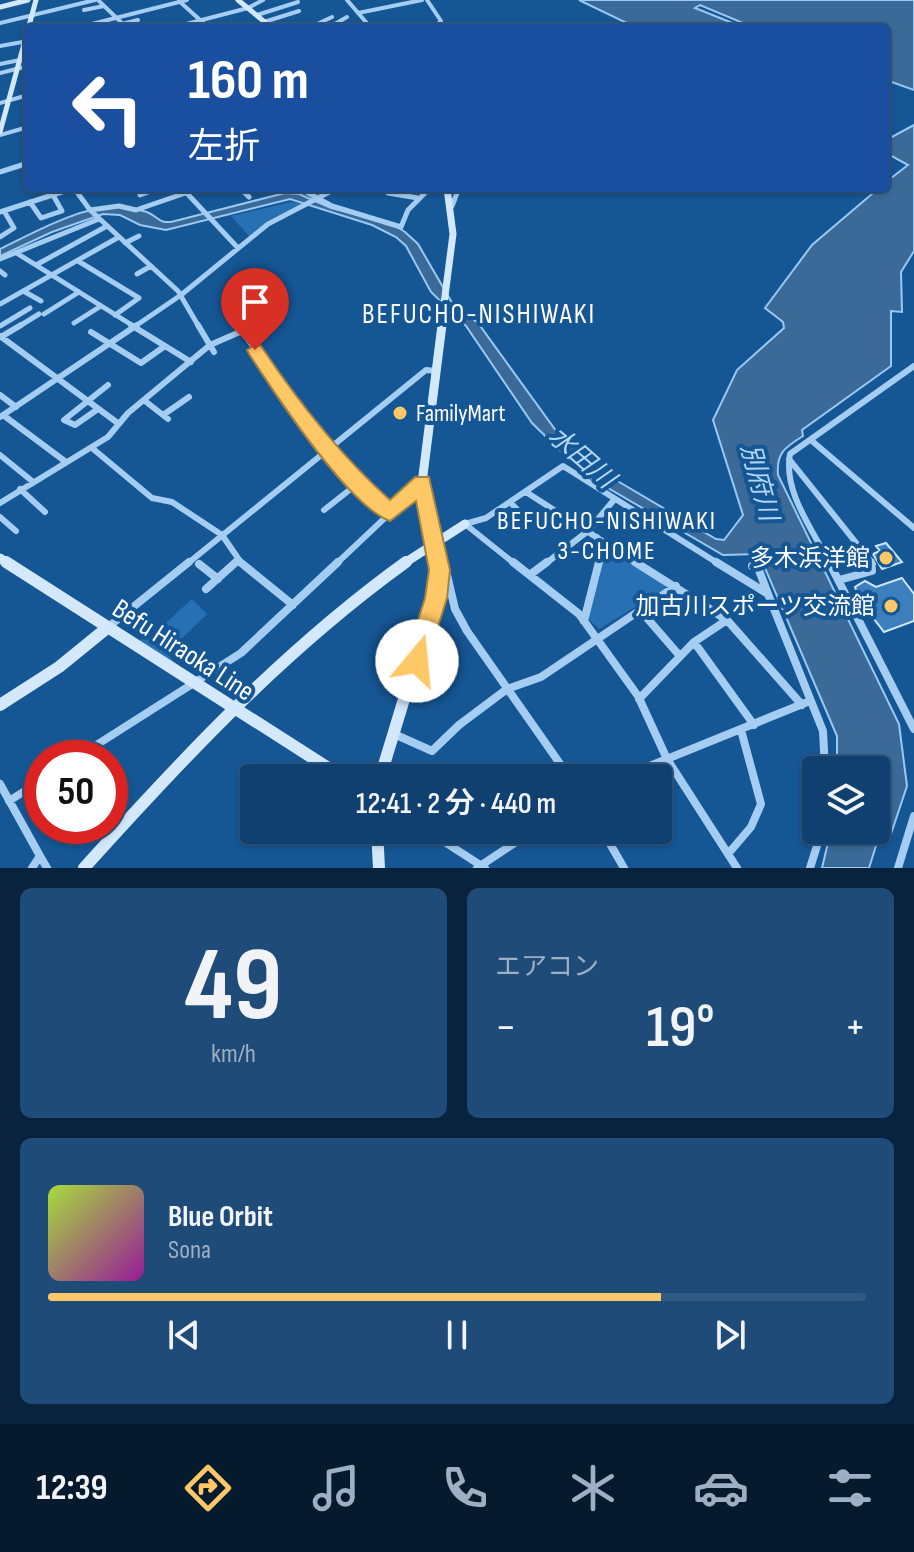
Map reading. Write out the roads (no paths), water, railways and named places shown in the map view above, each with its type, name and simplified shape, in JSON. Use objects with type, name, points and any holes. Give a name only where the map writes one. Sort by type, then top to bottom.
[{"type":"main road","points":[[0,7],[10,7],[28,0]]},
{"type":"main road","points":[[30,24],[36,0]]},
{"type":"main road","points":[[238,0],[267,24]]},
{"type":"main road","points":[[0,133],[24,47]]},
{"type":"main road","points":[[384,764],[436,598],[440,570],[422,483],[446,290],[452,206],[448,192]]},
{"type":"main road","points":[[84,868],[231,707],[316,626],[465,524]]},
{"type":"main road","name":"Befu Hiraoka Line","points":[[0,558],[322,764]]},
{"type":"main road","points":[[0,705],[59,667],[107,628]]},
{"type":"main road","points":[[378,844],[379,868]]},
{"type":"street","points":[[8,31],[1,22],[96,0],[122,24]]},
{"type":"street","points":[[92,24],[187,0]]},
{"type":"street","points":[[187,24],[248,8],[263,0]]},
{"type":"street","points":[[347,0],[368,24]]},
{"type":"street","points":[[358,13],[424,0],[441,21],[438,24]]},
{"type":"street","points":[[178,1],[204,24]]},
{"type":"street","points":[[257,15],[298,2]]},
{"type":"street","points":[[84,10],[104,6]]},
{"type":"street","points":[[420,8],[431,6]]},
{"type":"street","points":[[193,14],[203,11]]},
{"type":"street","points":[[264,22],[299,11]]},
{"type":"street","points":[[43,13],[48,19]]},
{"type":"street","points":[[216,16],[224,23]]},
{"type":"street","points":[[317,24],[332,17]]},
{"type":"street","points":[[335,24],[347,17]]},
{"type":"street","points":[[126,24],[138,20]]},
{"type":"street","points":[[0,46],[24,41]]},
{"type":"street","points":[[0,64],[20,60]]},
{"type":"street","points":[[0,73],[24,67]]},
{"type":"street","points":[[0,103],[24,96]]},
{"type":"street","points":[[0,133],[24,128]]},
{"type":"street","points":[[0,172],[24,164]]},
{"type":"street","points":[[0,237],[14,228],[2,211],[62,192]]},
{"type":"street","points":[[77,192],[99,219],[181,295],[212,348]]},
{"type":"street","points":[[140,195],[148,192]]},
{"type":"street","points":[[90,210],[119,206],[136,210],[180,192]]},
{"type":"street","points":[[187,192],[238,248]]},
{"type":"street","points":[[307,192],[332,206],[401,227],[408,210],[426,192]]},
{"type":"street","points":[[66,462],[1,416],[181,295],[268,224],[327,192]]},
{"type":"street","points":[[452,206],[457,192]]},
{"type":"street","points":[[392,193],[418,198]]},
{"type":"street","points":[[30,202],[41,218],[62,211],[53,195]]},
{"type":"street","points":[[0,259],[18,254],[73,226],[99,219]]},
{"type":"street","points":[[36,265],[107,226]]},
{"type":"street","points":[[89,235],[96,239]]},
{"type":"street","points":[[125,243],[139,236]]},
{"type":"street","points":[[0,304],[119,237]]},
{"type":"street","points":[[18,254],[191,362]]},
{"type":"street","points":[[78,261],[139,298],[115,315]]},
{"type":"street","points":[[137,274],[151,266]]},
{"type":"street","points":[[25,292],[41,301]]},
{"type":"street","points":[[79,292],[1,336],[119,424]]},
{"type":"street","points":[[74,323],[101,306]]},
{"type":"street","points":[[0,326],[30,308]]},
{"type":"street","points":[[0,503],[32,481],[92,448],[191,362],[242,331],[326,450],[357,484],[390,513]]},
{"type":"street","points":[[91,332],[141,363],[165,346]]},
{"type":"street","points":[[914,366],[790,454],[787,471],[792,489],[914,729]]},
{"type":"street","points":[[107,628],[426,370],[436,371]]},
{"type":"street","points":[[98,409],[75,425],[64,420],[108,385]]},
{"type":"street","points":[[0,395],[16,407]]},
{"type":"street","points":[[145,401],[165,417],[179,400],[189,397]]},
{"type":"street","points":[[812,441],[914,528]]},
{"type":"street","points":[[92,448],[152,498],[172,502],[222,535],[238,560],[293,605]]},
{"type":"street","points":[[0,455],[32,481]]},
{"type":"street","points":[[789,459],[874,565],[872,571],[839,580]]},
{"type":"street","points":[[465,524],[486,518],[563,466],[613,501],[768,594]]},
{"type":"street","points":[[104,740],[241,653],[422,483]]},
{"type":"street","points":[[324,510],[335,506],[357,484]]},
{"type":"street","points":[[20,489],[45,512]]},
{"type":"street","points":[[526,492],[727,620],[802,705]]},
{"type":"street","points":[[531,574],[588,531],[613,501]]},
{"type":"street","points":[[510,502],[527,520]]},
{"type":"street","points":[[0,517],[16,531]]},
{"type":"street","points":[[465,524],[531,574],[584,621],[639,699],[667,759],[731,863],[761,804],[741,730]]},
{"type":"street","points":[[584,621],[600,569],[597,537]]},
{"type":"street","points":[[206,589],[238,560]]},
{"type":"street","points":[[199,564],[218,579]]},
{"type":"street","points":[[752,566],[757,565],[811,698],[823,731],[824,756]]},
{"type":"street","points":[[440,570],[447,575],[455,609],[467,631],[560,764]]},
{"type":"street","points":[[394,734],[432,751],[459,725],[507,689],[541,677],[596,637],[676,586]]},
{"type":"street","points":[[640,610],[679,655]]},
{"type":"street","points":[[639,699],[679,655],[727,620]]},
{"type":"street","points":[[694,642],[734,693],[754,725]]},
{"type":"street","points":[[655,764],[802,705],[811,698]]},
{"type":"street","points":[[0,784],[47,868]]},
{"type":"street","points":[[9,801],[24,791]]},
{"type":"street","points":[[898,868],[914,816]]},
{"type":"street","points":[[447,844],[481,867],[514,844]]},
{"type":"street","points":[[610,844],[624,868]]},
{"type":"street","points":[[810,868],[818,844]]},
{"type":"street","points":[[32,868],[40,856]]},
{"type":"water","points":[[579,0],[914,0],[914,90],[890,81],[890,24],[745,24],[700,5],[695,8],[735,24],[629,24]]},
{"type":"water","points":[[914,125],[914,251],[901,272],[902,312],[891,311],[891,366],[802,430],[803,436],[783,451],[778,475],[899,724],[907,786],[891,834],[890,756],[837,756],[837,736],[759,554],[723,555],[584,474],[532,423],[466,326],[431,292],[406,246],[396,237],[372,225],[290,199],[166,230],[140,225],[120,215],[103,214],[52,232],[0,256],[0,249],[42,228],[105,207],[143,211],[161,221],[171,222],[285,193],[299,194],[331,208],[391,223],[418,244],[451,301],[478,323],[562,439],[609,476],[716,539],[724,540],[743,515],[713,420],[737,370],[784,328],[783,322],[765,308],[812,245],[874,192],[890,192],[890,179],[908,165],[890,155],[890,138]]},
{"type":"water","points":[[828,844],[877,844],[869,868],[822,868]]},
{"type":"place","name":"FamilyMart","points":[[400,413]]},
{"type":"place","name":"多木浜洋館","points":[[886,558]]},
{"type":"place","name":"加古川スポーツ交流館","points":[[891,606]]},
{"type":"district","name":"BEFUCHO-NISHIWAKI","points":[[479,313]]},
{"type":"district","name":"BEFUCHO-NISHIWAKI 3-CHOME","points":[[607,535]]},
{"type":"water label","name":"水田川","points":[[582,457]]},
{"type":"water label","name":"別府川","points":[[760,482]]}]
